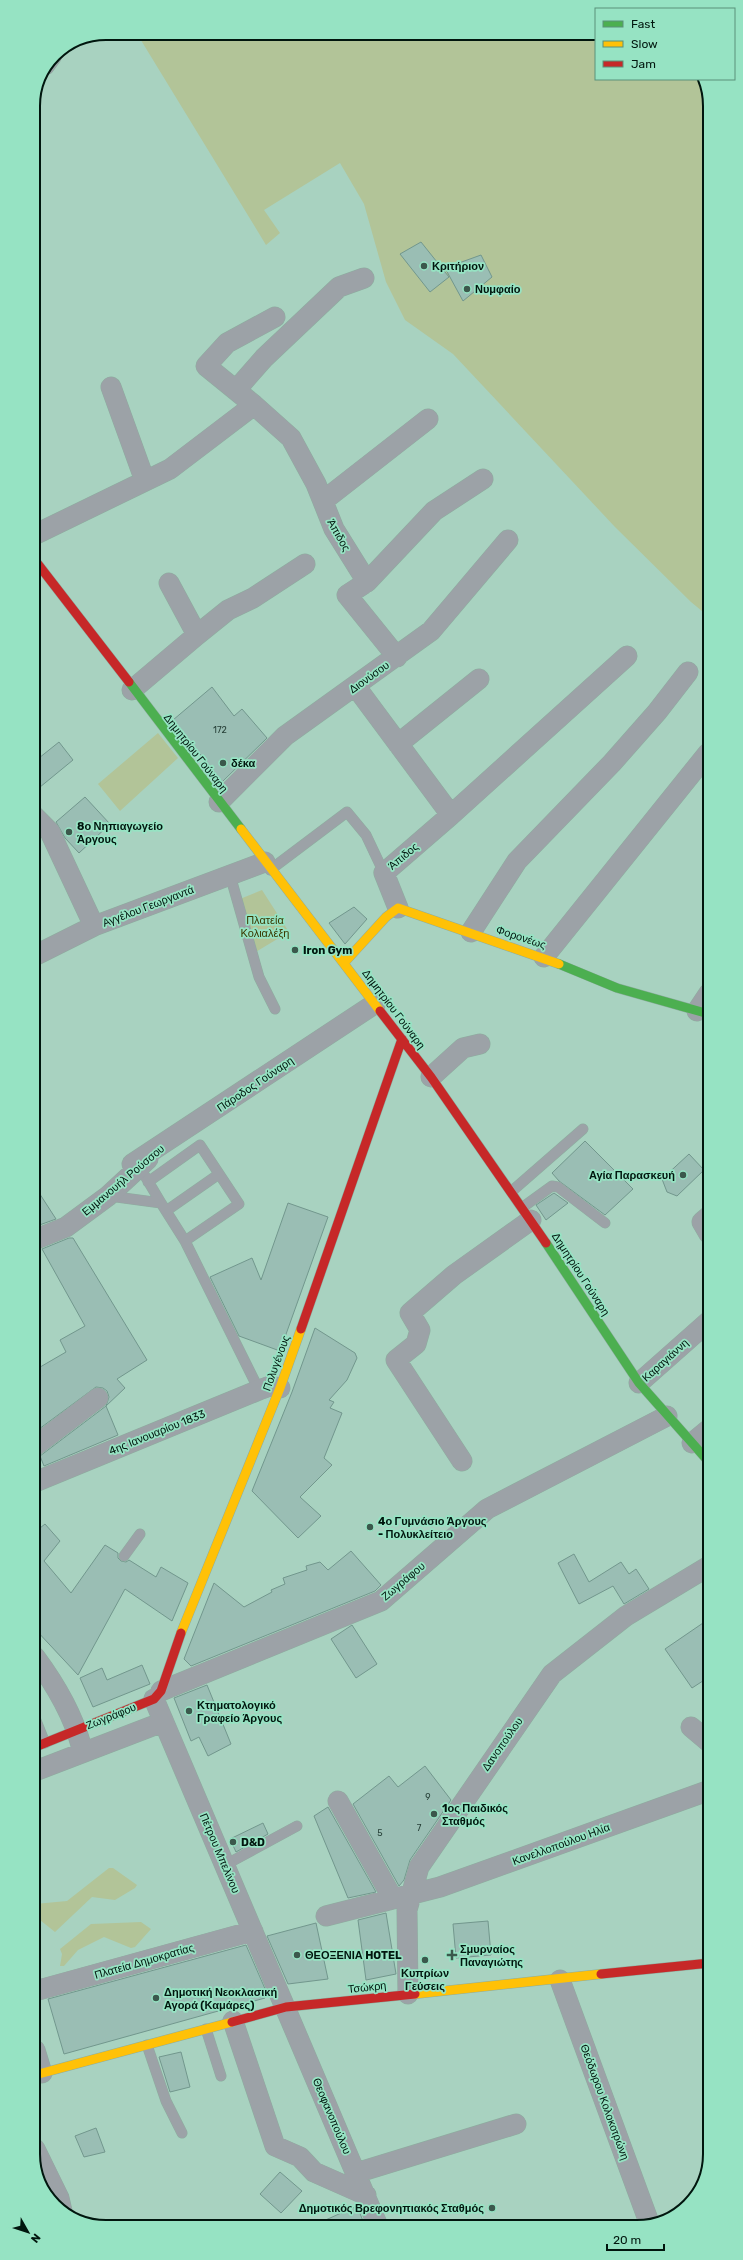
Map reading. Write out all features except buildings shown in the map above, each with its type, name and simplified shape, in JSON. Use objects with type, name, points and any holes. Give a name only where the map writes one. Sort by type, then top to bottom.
[{"type":"street","points":[[236,390],[264,358],[339,288],[364,278]]},
{"type":"street","name":"Άπιδος","points":[[276,317],[227,343],[206,366],[254,405],[291,438],[323,502],[334,529],[367,582]]},
{"type":"street","points":[[111,387],[145,481]]},
{"type":"street","points":[[40,532],[170,469],[254,405]]},
{"type":"street","points":[[323,502],[428,419]]},
{"type":"street","points":[[397,657],[347,595],[367,582],[434,511],[484,479]]},
{"type":"street","name":"Διονύσου","points":[[219,802],[285,736],[356,687],[432,631],[508,540]]},
{"type":"street","points":[[132,690],[197,635],[207,624],[228,610],[253,598],[305,564]]},
{"type":"street","name":"Δημητρίου Γούναρη","points":[[40,567],[132,690],[376,1003],[431,1077],[512,1191],[638,1383],[703,1455]]},
{"type":"street","points":[[169,583],[197,635]]},
{"type":"street","name":"Άπιδος","points":[[398,908],[384,873],[451,815],[627,656]]},
{"type":"street","points":[[471,932],[517,861],[612,763],[657,712],[688,672]]},
{"type":"street","points":[[398,744],[479,679]]},
{"type":"street","points":[[356,687],[451,815]]},
{"type":"street","points":[[544,956],[703,759]]},
{"type":"street","points":[[40,822],[50,832],[94,926]]},
{"type":"street","name":"Αγγέλου Γεωργαντά","points":[[40,953],[94,926],[230,875],[268,866]]},
{"type":"street","points":[[344,963],[386,917],[398,908]]},
{"type":"street","name":"Φορονέως","points":[[398,908],[544,956],[617,988],[703,1012]]},
{"type":"street","name":"Πάροδος Γούναρη","points":[[140,1171],[169,1141],[376,1003]]},
{"type":"street","name":"Πολυγένους","points":[[157,1695],[280,1388],[402,1039]]},
{"type":"street","points":[[431,1077],[463,1048],[480,1044]]},
{"type":"street","name":"Εμμανουήλ Ρούσσου","points":[[40,1238],[66,1227],[140,1171]]},
{"type":"street","points":[[462,1461],[396,1360],[416,1344],[420,1330],[410,1313],[527,1214]]},
{"type":"street","name":"Καραγιάννη","points":[[638,1383],[703,1326]]},
{"type":"street","name":"4ης Ιανουαρίου 1833","points":[[40,1480],[259,1390],[270,1386],[280,1388]]},
{"type":"street","points":[[40,1442],[98,1398]]},
{"type":"street","name":"Ζωγράφου","points":[[40,1745],[381,1601],[487,1509],[667,1416]]},
{"type":"street","points":[[692,1443],[703,1434]]},
{"type":"street","name":"Δανοπούλου","points":[[408,1994],[407,1910],[402,1896],[419,1867],[552,1674],[626,1616],[703,1571]]},
{"type":"street","points":[[40,1664],[56,1686],[77,1730]]},
{"type":"street","name":"Πέτρου Μπελίνου","points":[[157,1695],[163,1722],[286,2007]]},
{"type":"street","points":[[40,1769],[163,1722]]},
{"type":"street","points":[[691,1727],[703,1737]]},
{"type":"street","name":"Ζωγράφου","points":[[77,1730],[83,1752]]},
{"type":"street","name":"Κανελλοπούλου Ηλία","points":[[326,1916],[440,1886],[703,1792]]},
{"type":"street","points":[[338,1801],[402,1896]]},
{"type":"street","name":"Πλατεία Δημοκρατίας","points":[[40,1991],[253,1931]]},
{"type":"street","name":"Τσώκρη","points":[[40,2074],[286,2007],[560,1980],[703,1964]]},
{"type":"street","name":"Θεόδωρου Κολοκοτρώνη","points":[[560,1980],[648,2219]]},
{"type":"street","name":"Θεοφανοπούλου","points":[[286,2007],[376,2220]]},
{"type":"street","points":[[233,2021],[275,2146],[300,2157],[314,2172],[366,2195]]},
{"type":"street","points":[[356,2173],[516,2124]]},
{"type":"street","points":[[41,2166],[50,2188]]},
{"type":"lane","points":[[268,866],[347,812],[366,834],[384,873]]},
{"type":"lane","points":[[230,875],[259,977],[275,1008]]},
{"type":"lane","points":[[512,1191],[583,1129]]},
{"type":"lane","points":[[185,1241],[239,1204],[200,1145],[140,1171],[185,1241],[259,1390]]},
{"type":"lane","points":[[108,1196],[164,1207],[219,1174]]},
{"type":"lane","points":[[527,1214],[552,1186],[558,1187],[605,1223]]},
{"type":"lane","points":[[124,1556],[140,1534]]},
{"type":"lane","points":[[40,1730],[45,1743]]},
{"type":"lane","points":[[225,1865],[297,1826]]},
{"type":"lane","points":[[206,2029],[221,2076]]},
{"type":"lane","points":[[147,2045],[166,2101],[182,2133]]},
{"type":"green space","points":[[141,40],[595,40],[595,80],[698,80],[701,89],[703,106],[703,612],[691,602],[615,527],[453,354],[405,320],[386,282],[364,204],[340,163],[264,210],[280,233],[266,245]]},
{"type":"green space","points":[[158,733],[178,758],[120,811],[98,784]]},
{"type":"green space","name":"Πλατεία Κολιαλέξη","points":[[262,890],[289,932],[254,953],[240,899]]},
{"type":"green space","points":[[109,1868],[113,1868],[137,1885],[135,1888],[115,1900],[92,1897],[55,1932],[40,1920],[40,1904],[67,1901]]},
{"type":"green space","points":[[141,1922],[151,1929],[135,1947],[131,1948],[104,1937],[78,1950],[64,1966],[60,1966],[62,1954],[60,1949],[91,1924]]},
{"type":"traffic: fast","points":[[129,682],[241,829]]},
{"type":"traffic: fast","points":[[559,964],[617,988],[703,1012]]},
{"type":"traffic: fast","points":[[546,1243],[639,1383],[703,1455]]},
{"type":"traffic: slow","points":[[241,829],[380,1011]]},
{"type":"traffic: slow","points":[[344,963],[386,917],[398,908],[559,964]]},
{"type":"traffic: slow","points":[[181,1633],[280,1388],[301,1329]]},
{"type":"traffic: slow","points":[[415,1994],[601,1974]]},
{"type":"traffic: slow","points":[[40,2074],[232,2022]]},
{"type":"traffic: jam","points":[[40,567],[129,682]]},
{"type":"traffic: jam","points":[[380,1011],[431,1077],[546,1243]]},
{"type":"traffic: jam","points":[[301,1329],[402,1039]]},
{"type":"traffic: jam","points":[[40,1745],[154,1699],[161,1691],[181,1633]]},
{"type":"traffic: jam","points":[[601,1974],[703,1964]]},
{"type":"traffic: jam","points":[[232,2022],[286,2007],[415,1994]]},
{"type":"place","name":"Κριτήριον","points":[[424,266]]},
{"type":"place","name":"Νυμφαίο","points":[[467,289]]},
{"type":"place","name":"δέκα","points":[[223,763]]},
{"type":"place","name":"8ο Νηπιαγωγείο Άργους","points":[[69,832]]},
{"type":"place","name":"Iron Gym","points":[[295,950]]},
{"type":"place","name":"Αγία Παρασκευή","points":[[683,1175]]},
{"type":"place","name":"4ο Γυμνάσιο Άργους - Πολυκλείτειο","points":[[370,1527]]},
{"type":"place","name":"Κτηματολογικό Γραφείο Άργους","points":[[189,1711]]},
{"type":"place","name":"1ος Παιδικός Σταθμός","points":[[434,1814]]},
{"type":"place","name":"D&D","points":[[233,1842]]},
{"type":"place","name":"ΘΕΟΞΕΝΙΑ HOTEL","points":[[297,1955]]},
{"type":"place","name":"Σμυρναίος Παναγιώτης","points":[[452,1955]]},
{"type":"place","name":"Κυπρίων Γεύσεις","points":[[425,1960]]},
{"type":"place","name":"Δημοτική Νεοκλασική Αγορά (Καμάρες)","points":[[156,1998]]},
{"type":"place","name":"Δημοτικός Βρεφονηπιακός Σταθμός","points":[[492,2208]]}]
